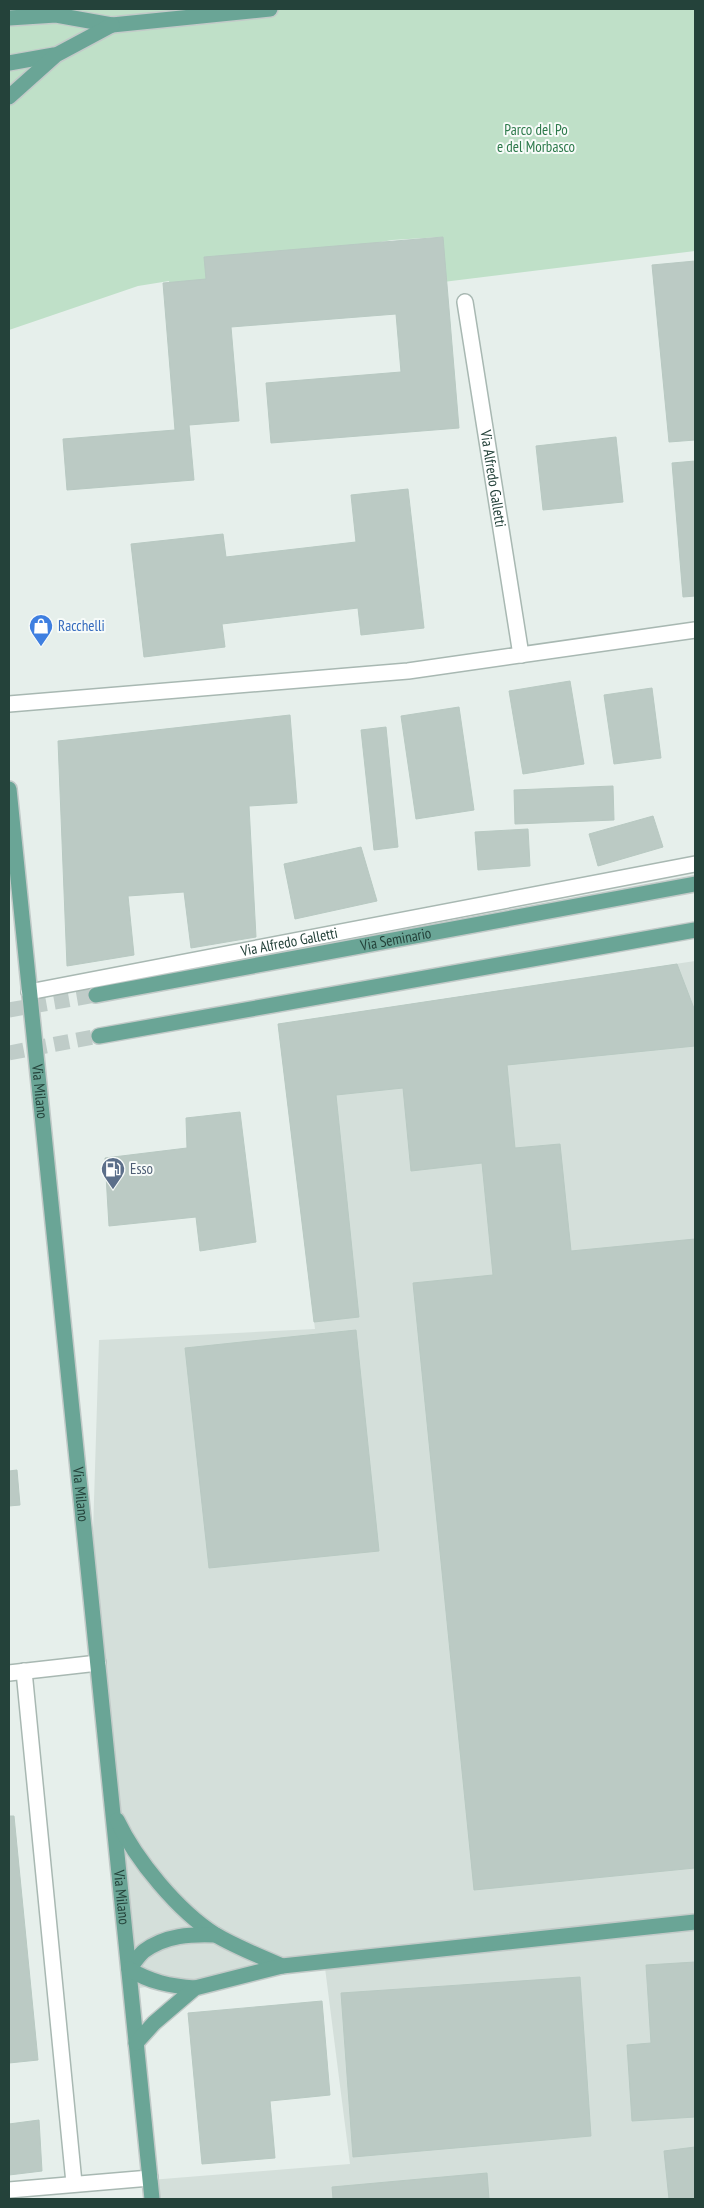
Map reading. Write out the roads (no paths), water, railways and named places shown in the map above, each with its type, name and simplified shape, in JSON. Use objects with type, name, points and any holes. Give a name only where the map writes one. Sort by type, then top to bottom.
[{"type":"main road","points":[[9,18],[49,12],[112,25],[270,9]]},
{"type":"main road","points":[[9,97],[56,55],[112,25]]},
{"type":"main road","points":[[9,63],[56,55]]},
{"type":"main road","name":"Via Milano","points":[[9,789],[152,2199]]},
{"type":"main road","name":"Via Seminario","points":[[96,995],[695,884]]},
{"type":"main road","points":[[99,1036],[695,930]]},
{"type":"main road","points":[[113,1812],[123,1835],[153,1875],[181,1906],[216,1935],[282,1966]]},
{"type":"main road","points":[[216,1935],[190,1934],[173,1937],[144,1951],[129,1969],[145,1979],[168,1986],[195,1988],[282,1966],[695,1922]]},
{"type":"main road","points":[[136,2043],[154,2023],[195,1988]]},
{"type":"street","name":"Via Alfredo Galletti","points":[[465,302],[521,655]]},
{"type":"street","points":[[9,704],[408,671],[695,630]]},
{"type":"street","name":"Via Alfredo Galletti","points":[[29,992],[695,864]]},
{"type":"street","points":[[74,2183],[16,1672],[98,1663]]},
{"type":"street","points":[[9,2190],[150,2178]]},
{"type":"tunnel","points":[[9,1010],[96,995]]},
{"type":"tunnel","points":[[9,1053],[99,1036]]},
{"type":"place","name":"Racchelli","points":[[41,647]]},
{"type":"place","name":"Esso","points":[[113,1190]]},
{"type":"park label","name":"Parco del Po e del Morbasco","points":[[536,138]]}]
